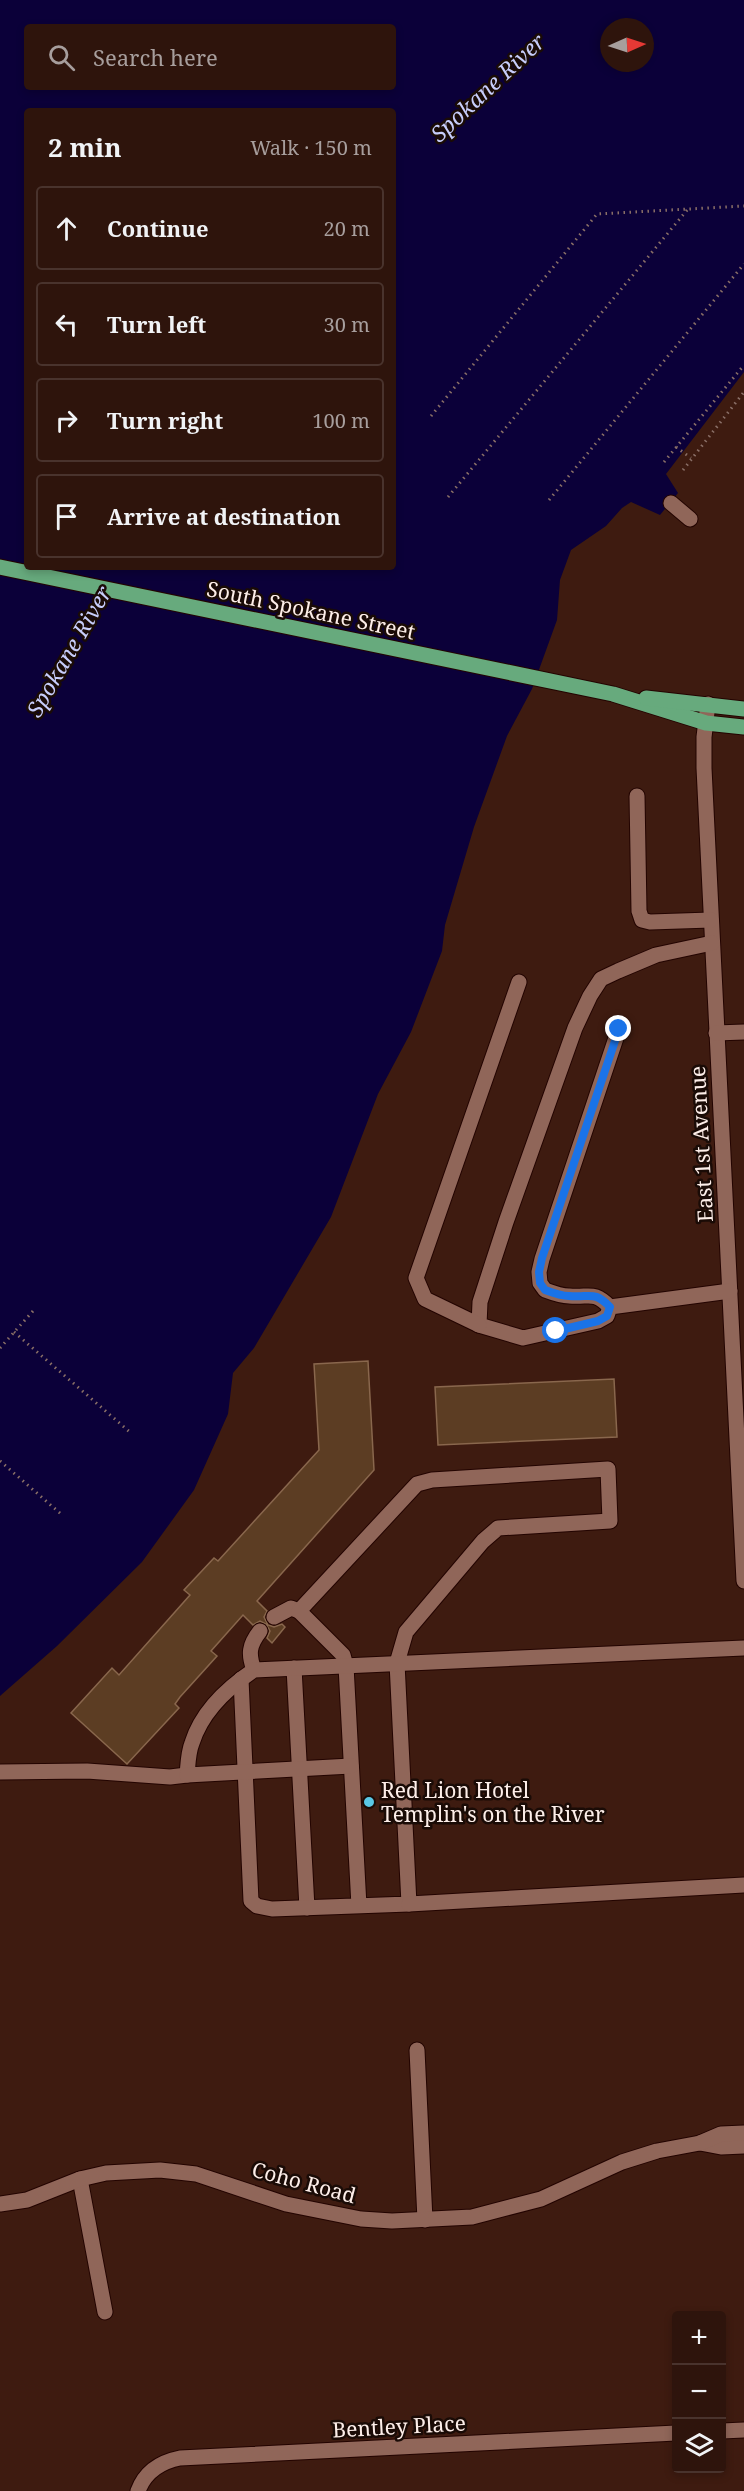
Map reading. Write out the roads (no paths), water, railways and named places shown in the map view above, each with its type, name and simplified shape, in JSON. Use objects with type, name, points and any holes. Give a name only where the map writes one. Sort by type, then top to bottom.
[{"type":"main road","name":"South Spokane Street","points":[[0,567],[613,694]]},
{"type":"main road","points":[[613,694],[744,709]]},
{"type":"main road","points":[[613,694],[706,723],[744,728]]},
{"type":"street","points":[[671,502],[690,519]]},
{"type":"street","name":"East 1st Avenue","points":[[708,704],[704,768],[730,1291],[738,1342],[744,1581]]},
{"type":"street","points":[[637,796],[639,911],[642,920],[650,922],[711,920]]},
{"type":"street","points":[[479,1325],[480,1302],[506,1222],[575,1028],[590,996],[601,979],[618,971],[656,955],[712,943]]},
{"type":"street","points":[[519,982],[416,1278],[425,1299],[479,1325],[523,1338],[598,1321],[607,1316],[610,1307]]},
{"type":"street","points":[[610,1307],[601,1297],[594,1295],[571,1297],[545,1290],[540,1283],[539,1272],[555,1214],[619,1029]]},
{"type":"street","points":[[716,1033],[744,1032]]},
{"type":"street","points":[[610,1307],[730,1291]]},
{"type":"street","points":[[299,1611],[417,1484],[432,1480],[608,1469],[610,1521],[498,1528],[483,1541],[406,1632],[397,1663],[409,1904]]},
{"type":"street","points":[[274,1617],[291,1608],[299,1611],[343,1654],[346,1666],[359,1906]]},
{"type":"street","points":[[254,1670],[249,1656],[252,1642],[260,1631]]},
{"type":"street","points":[[187,1775],[191,1744],[205,1714],[241,1679],[254,1670],[744,1648]]},
{"type":"street","points":[[294,1668],[307,1908]]},
{"type":"street","points":[[241,1679],[251,1901],[258,1906],[272,1910],[744,1885]]},
{"type":"street","points":[[0,1772],[87,1771],[170,1777],[351,1766]]},
{"type":"street","points":[[417,2050],[425,2220]]},
{"type":"street","name":"Coho Road","points":[[0,2204],[27,2200],[80,2179],[135,2170],[196,2174],[286,2204],[361,2219],[425,2220],[472,2217],[541,2199],[622,2162],[657,2151],[700,2143],[721,2134],[744,2133]]},
{"type":"street","name":"Coho Road","points":[[700,2143],[721,2147],[744,2146]]},
{"type":"street","points":[[80,2179],[105,2312]]},
{"type":"street","points":[[726,2431],[744,2430]]},
{"type":"street","name":"Bentley Place","points":[[138,2491],[150,2471],[180,2458],[672,2433]]},
{"type":"water","name":"Spokane River","points":[[0,0],[744,0],[744,372],[666,474],[678,493],[660,515],[631,502],[622,508],[606,526],[571,550],[560,580],[557,620],[532,689],[507,736],[474,827],[445,925],[442,951],[411,1032],[378,1094],[331,1217],[254,1348],[233,1373],[228,1414],[194,1490],[142,1562],[57,1646],[0,1696]]},
{"type":"place","name":"Red Lion Hotel Templin's on the River","points":[[369,1802]]}]
